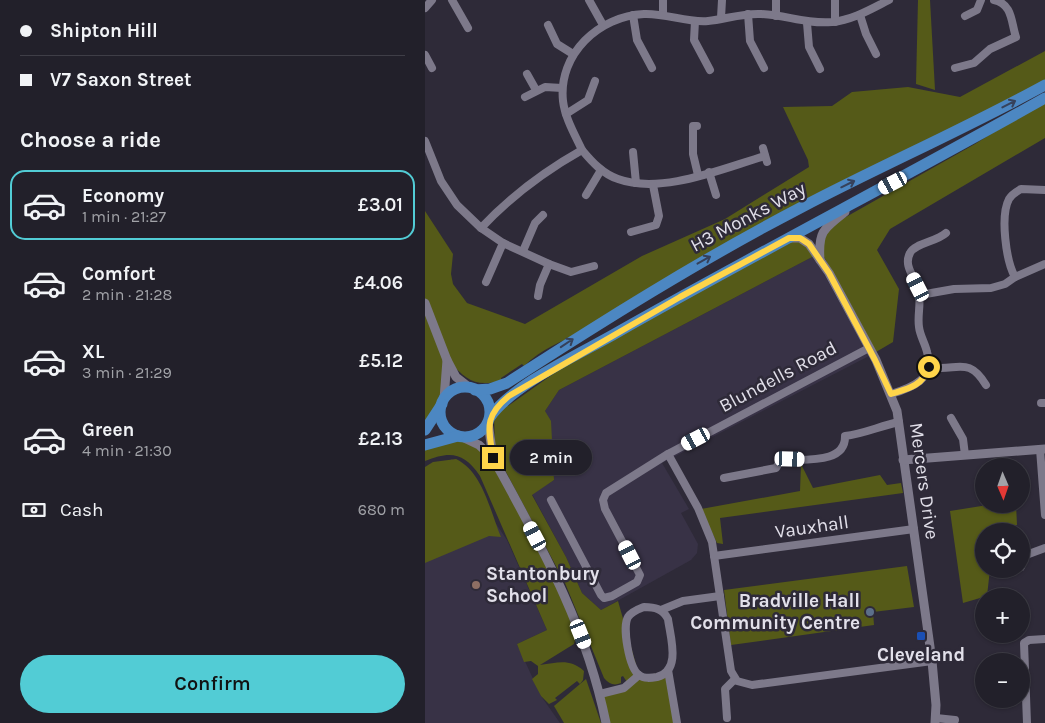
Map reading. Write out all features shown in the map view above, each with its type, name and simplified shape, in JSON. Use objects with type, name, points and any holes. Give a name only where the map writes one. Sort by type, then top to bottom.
[{"type":"main road","name":"H3 Monks Way","points":[[489,420],[505,391],[527,370],[661,284],[802,206],[947,136],[1045,85]]},
{"type":"main road","name":"H3 Monks Way","points":[[473,389],[505,391],[530,383],[680,297],[1045,98]]},
{"type":"main road","points":[[425,430],[443,401],[455,390],[473,389],[487,400],[489,420],[477,434],[459,436],[425,445]]},
{"type":"main road","points":[[443,401],[441,413],[443,423],[449,431],[459,436]]},
{"type":"street","points":[[425,8],[432,0]]},
{"type":"street","points":[[452,0],[468,28]]},
{"type":"street","points":[[589,0],[603,25]]},
{"type":"street","points":[[663,0],[663,15]]},
{"type":"street","points":[[721,18],[722,0]]},
{"type":"street","points":[[775,16],[776,0]]},
{"type":"street","points":[[835,0],[835,22]]},
{"type":"street","points":[[765,155],[698,175],[653,185],[618,179],[601,170],[582,150],[566,114],[563,88],[573,54],[589,35],[603,25],[633,15],[663,15],[695,21],[709,21],[747,14],[775,16],[807,23],[835,22],[860,15],[889,0]]},
{"type":"street","points":[[965,16],[977,10],[981,0]]},
{"type":"street","points":[[955,68],[974,63],[990,49],[1016,37],[1009,10],[1005,5],[994,0]]},
{"type":"street","points":[[747,14],[750,41],[764,68]]},
{"type":"street","points":[[633,15],[637,40],[652,68]]},
{"type":"street","points":[[860,15],[866,34],[876,54]]},
{"type":"street","points":[[695,21],[694,40],[709,70]]},
{"type":"street","points":[[807,23],[809,46],[820,69]]},
{"type":"street","points":[[548,25],[557,44],[573,54]]},
{"type":"street","points":[[425,55],[432,68]]},
{"type":"street","points":[[527,74],[536,90]]},
{"type":"street","points":[[566,114],[588,100],[595,81]]},
{"type":"street","points":[[525,98],[536,90],[545,87],[563,88]]},
{"type":"street","points":[[691,126],[693,154],[698,175]]},
{"type":"street","points":[[425,141],[427,150],[441,180],[457,205],[481,228],[503,243],[571,272],[594,266]]},
{"type":"street","points":[[481,228],[515,194],[545,172],[582,150]]},
{"type":"street","points":[[633,152],[636,183]]},
{"type":"street","points":[[586,195],[601,170]]},
{"type":"street","points":[[709,172],[716,195]]},
{"type":"street","points":[[631,232],[656,225],[659,216],[653,185]]},
{"type":"street","points":[[1015,277],[1007,255],[1006,208],[1009,199],[1021,189],[1045,190]]},
{"type":"street","points":[[821,261],[821,234],[827,226],[861,200]]},
{"type":"street","points":[[523,251],[535,223],[543,215]]},
{"type":"street","points":[[891,394],[917,384],[923,379],[929,367],[928,354],[919,333],[920,295],[909,269],[910,252],[917,246],[939,239],[946,233]]},
{"type":"street","name":"Mercers Drive","points":[[789,238],[800,238],[809,244],[821,261],[869,348],[891,394],[899,422],[932,661],[935,720]]},
{"type":"street","points":[[486,282],[503,243]]},
{"type":"street","points":[[538,296],[540,285],[549,264]]},
{"type":"street","points":[[920,295],[954,290],[991,288],[1005,284],[1015,277],[1045,264]]},
{"type":"street","points":[[425,303],[456,376],[473,389]]},
{"type":"street","name":"Blundells Road","points":[[551,500],[601,596],[604,598],[611,596],[637,582],[639,575],[605,510],[604,496],[668,454],[869,348]]},
{"type":"street","points":[[443,401],[445,353]]},
{"type":"street","points":[[929,367],[971,367],[979,373],[987,385]]},
{"type":"street","points":[[951,418],[963,439],[965,455]]},
{"type":"street","points":[[489,420],[493,458]]},
{"type":"street","points":[[724,478],[776,468],[779,460],[833,456],[841,450],[845,433],[860,434],[874,427],[899,422]]},
{"type":"street","points":[[459,436],[479,445],[493,458],[561,584],[591,660],[598,682],[606,723]]},
{"type":"street","points":[[903,460],[1043,449],[1045,515]]},
{"type":"street","points":[[668,454],[705,524],[714,556],[731,671],[735,679],[752,685],[932,661]]},
{"type":"street","name":"Vauxhall","points":[[714,556],[914,530]]},
{"type":"street","points":[[1030,554],[1045,548]]},
{"type":"street","points":[[639,675],[631,663],[626,623],[631,613],[645,607],[661,610],[683,601],[720,596]]},
{"type":"street","points":[[661,610],[668,619],[673,657],[668,670],[677,723]]},
{"type":"street","points":[[1027,723],[1024,643],[1029,640],[1045,639]]},
{"type":"street","points":[[600,694],[624,688],[639,675],[656,677],[668,670]]},
{"type":"street","points":[[727,718],[725,689],[735,679]]},
{"type":"street","points":[[935,720],[955,720]]},
{"type":"shaded area","points":[[814,256],[869,356],[662,463],[689,509],[681,513],[698,544],[697,553],[691,560],[601,610],[582,593],[566,557],[532,494],[554,480],[545,411],[559,390]]},
{"type":"shaded area","name":"Stantonbury School","points":[[452,459],[507,540],[547,630],[517,644],[541,696],[560,723],[425,723],[425,477]]},
{"type":"green space","points":[[918,0],[930,0],[935,90],[916,84]]},
{"type":"green space","points":[[1045,51],[1045,85],[802,206],[583,333],[559,342],[545,350],[524,366],[522,364],[501,378],[502,381],[492,383],[477,382],[466,377],[448,361],[444,399],[425,430],[425,211],[453,254],[451,274],[453,284],[467,303],[525,324],[642,256],[725,219],[809,167],[808,160],[783,107],[832,106],[852,92],[908,87],[960,97]]},
{"type":"green space","points":[[1045,100],[1045,138],[890,229],[877,250],[899,289],[893,342],[876,352],[823,255],[822,240],[830,226],[975,144]]},
{"type":"green space","points":[[794,240],[806,244],[814,256],[559,390],[545,411],[551,421],[554,480],[532,495],[566,557],[582,593],[601,610],[618,601],[639,675],[665,673],[677,723],[606,723],[600,694],[629,685],[623,676],[621,677],[621,683],[616,684],[610,683],[604,678],[565,583],[505,470],[495,447],[494,417],[504,404],[508,406],[570,362]]},
{"type":"green space","points":[[458,436],[493,458],[557,585],[577,633],[574,644],[540,665],[563,662],[573,664],[584,671],[583,680],[580,684],[577,681],[555,698],[557,700],[549,704],[541,696],[532,679],[538,674],[538,666],[531,661],[524,662],[517,644],[547,630],[480,476],[468,462],[456,456],[442,456],[425,461],[425,445]]},
{"type":"green space","points":[[456,459],[473,473],[485,493],[501,537],[489,536],[425,563],[425,467],[433,462]]},
{"type":"green space","points":[[801,464],[813,488],[880,475],[887,485],[901,483],[903,493],[720,518],[723,544],[717,543],[701,509],[800,491]]},
{"type":"green space","points":[[975,507],[975,513],[1016,513],[1017,523],[975,523],[975,578],[989,578],[988,588],[975,588],[975,600],[963,603],[950,511]]},
{"type":"green space","points":[[907,566],[914,607],[873,612],[874,625],[731,645],[724,590]]},
{"type":"green space","points":[[586,679],[601,723],[564,723],[554,706]]},
{"type":"place","name":"Stantonbury School","points":[[476,585]]},
{"type":"place","name":"Bradville Hall Community Centre","points":[[870,612]]},
{"type":"place","name":"Cleveland","points":[[921,636]]},
{"type":"route","points":[[493,458],[488,422],[495,409],[509,396],[680,297],[789,238],[800,238],[809,244],[829,273],[891,394],[911,388],[917,384],[923,379],[929,367]]}]
